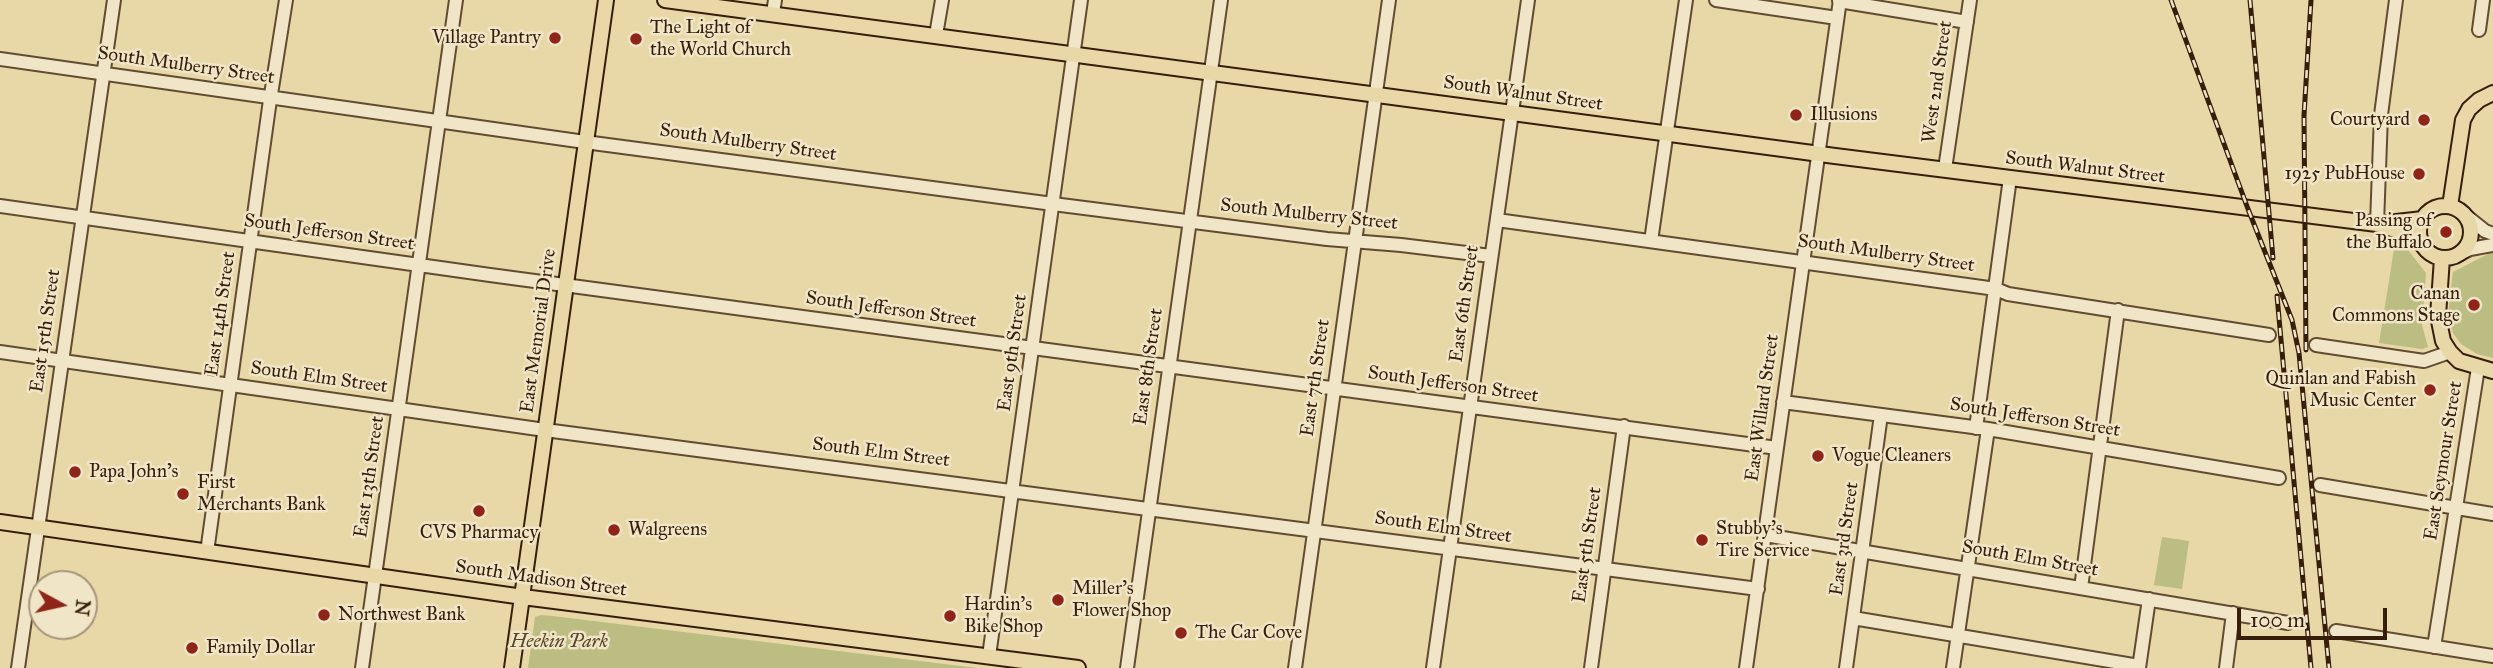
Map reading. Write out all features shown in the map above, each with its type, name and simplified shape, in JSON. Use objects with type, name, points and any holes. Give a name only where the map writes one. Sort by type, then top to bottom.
[{"type":"main road","name":"East Memorial Drive","points":[[512,668],[606,0]]},
{"type":"main road","name":"South Walnut Street","points":[[665,0],[774,7],[936,35],[1073,54],[2377,224],[2420,238]]},
{"type":"main road","points":[[2450,206],[2463,120],[2469,109],[2479,100],[2493,93]]},
{"type":"main road","points":[[2450,206],[2465,215],[2469,221],[2471,236],[2460,254],[2442,258],[2428,251],[2420,238],[2423,219],[2432,210],[2450,206]]},
{"type":"main road","name":"South Walnut Street","points":[[2377,224],[2423,219]]},
{"type":"main road","name":"East Seymour Street","points":[[2442,258],[2438,316],[2443,341],[2459,361],[2486,370]]},
{"type":"main road","name":"South Madison Street","points":[[0,522],[523,597],[989,656],[1023,664],[1078,668]]},
{"type":"street","name":"East 15th Street","points":[[18,668],[114,0]]},
{"type":"street","name":"East 14th Street","points":[[207,552],[286,0]]},
{"type":"street","name":"East 13th Street","points":[[362,668],[456,0]]},
{"type":"street","points":[[936,35],[942,0]]},
{"type":"street","name":"East 9th Street","points":[[989,656],[1081,0]]},
{"type":"street","name":"East 8th Street","points":[[1127,668],[1221,0]]},
{"type":"street","name":"East 7th Street","points":[[1295,668],[1389,0]]},
{"type":"street","name":"East 6th Street","points":[[1433,668],[1528,0]]},
{"type":"street","points":[[1651,241],[1686,0]]},
{"type":"street","points":[[1716,0],[1837,18]]},
{"type":"street","points":[[1840,0],[1966,22]]},
{"type":"street","name":"East Willard Street","points":[[1746,668],[1840,0]]},
{"type":"street","name":"West 2nd Street","points":[[1945,169],[1970,0]]},
{"type":"street","points":[[2377,224],[2381,115],[2396,0]]},
{"type":"street","points":[[2479,30],[2483,0]]},
{"type":"street","name":"South Mulberry Street","points":[[0,59],[585,142],[1054,204],[1354,242],[1491,256]]},
{"type":"street","points":[[1953,668],[1967,568],[2010,178]]},
{"type":"street","name":"South Jefferson Street","points":[[0,206],[1777,448]]},
{"type":"street","points":[[2465,215],[2493,234]]},
{"type":"street","name":"South Mulberry Street","points":[[1497,220],[1996,289],[2008,294],[2269,335]]},
{"type":"street","points":[[2460,254],[2470,249],[2493,245]]},
{"type":"street","points":[[2081,588],[2118,310]]},
{"type":"street","points":[[2316,345],[2424,360],[2432,360],[2450,352]]},
{"type":"street","name":"South Elm Street","points":[[0,352],[545,430],[960,482],[1758,589]]},
{"type":"street","name":"East Seymour Street","points":[[2434,647],[2456,508],[2486,370]]},
{"type":"street","name":"South Jefferson Street","points":[[1783,402],[1982,429],[2279,478]]},
{"type":"street","name":"East 3rd Street","points":[[1846,668],[1881,415]]},
{"type":"street","name":"East 5th Street","points":[[1591,668],[1624,426]]},
{"type":"street","points":[[2320,485],[2493,514]]},
{"type":"street","name":"South Elm Street","points":[[1765,535],[2288,623]]},
{"type":"street","points":[[1853,618],[2088,663],[2139,667],[2149,599]]},
{"type":"street","points":[[2226,668],[2233,613]]},
{"type":"street","points":[[2336,631],[2493,656]]},
{"type":"green space","points":[[2395,243],[2404,245],[2426,273],[2422,325],[2428,347],[2422,349],[2379,343]]},
{"type":"green space","points":[[2493,253],[2493,358],[2477,354],[2461,344],[2453,333],[2448,315],[2453,272]]},
{"type":"green space","points":[[2162,537],[2189,541],[2182,589],[2154,585]]},
{"type":"green space","name":"Heekin Park","points":[[541,615],[977,668],[528,668],[535,617]]},
{"type":"railway","points":[[2171,0],[2292,320],[2299,353],[2329,668]]},
{"type":"railway","points":[[2250,0],[2273,258]]},
{"type":"railway","points":[[2306,350],[2304,116],[2311,0]]},
{"type":"railway","points":[[2277,296],[2311,668]]},
{"type":"place","name":"Village Pantry","points":[[555,38]]},
{"type":"place","name":"The Light of the World Church","points":[[636,39]]},
{"type":"place","name":"Illusions","points":[[1796,115]]},
{"type":"place","name":"Courtyard","points":[[2424,120]]},
{"type":"place","name":"1925 PubHouse","points":[[2419,174]]},
{"type":"place","name":"Passing of the Buffalo","points":[[2446,232]]},
{"type":"place","name":"Canan Commons Stage","points":[[2474,305]]},
{"type":"place","name":"Quinlan and Fabish Music Center","points":[[2430,390]]},
{"type":"place","name":"Vogue Cleaners","points":[[1818,456]]},
{"type":"place","name":"Papa John's","points":[[75,472]]},
{"type":"place","name":"First Merchants Bank","points":[[183,494]]},
{"type":"place","name":"CVS Pharmacy","points":[[479,511]]},
{"type":"place","name":"Walgreens","points":[[614,530]]},
{"type":"place","name":"Stubby's Tire Service","points":[[1702,540]]},
{"type":"place","name":"Miller's Flower Shop","points":[[1058,600]]},
{"type":"place","name":"Northwest Bank","points":[[324,615]]},
{"type":"place","name":"Hardin's Bike Shop","points":[[950,616]]},
{"type":"place","name":"The Car Cove","points":[[1181,633]]},
{"type":"place","name":"Family Dollar","points":[[192,648]]}]
